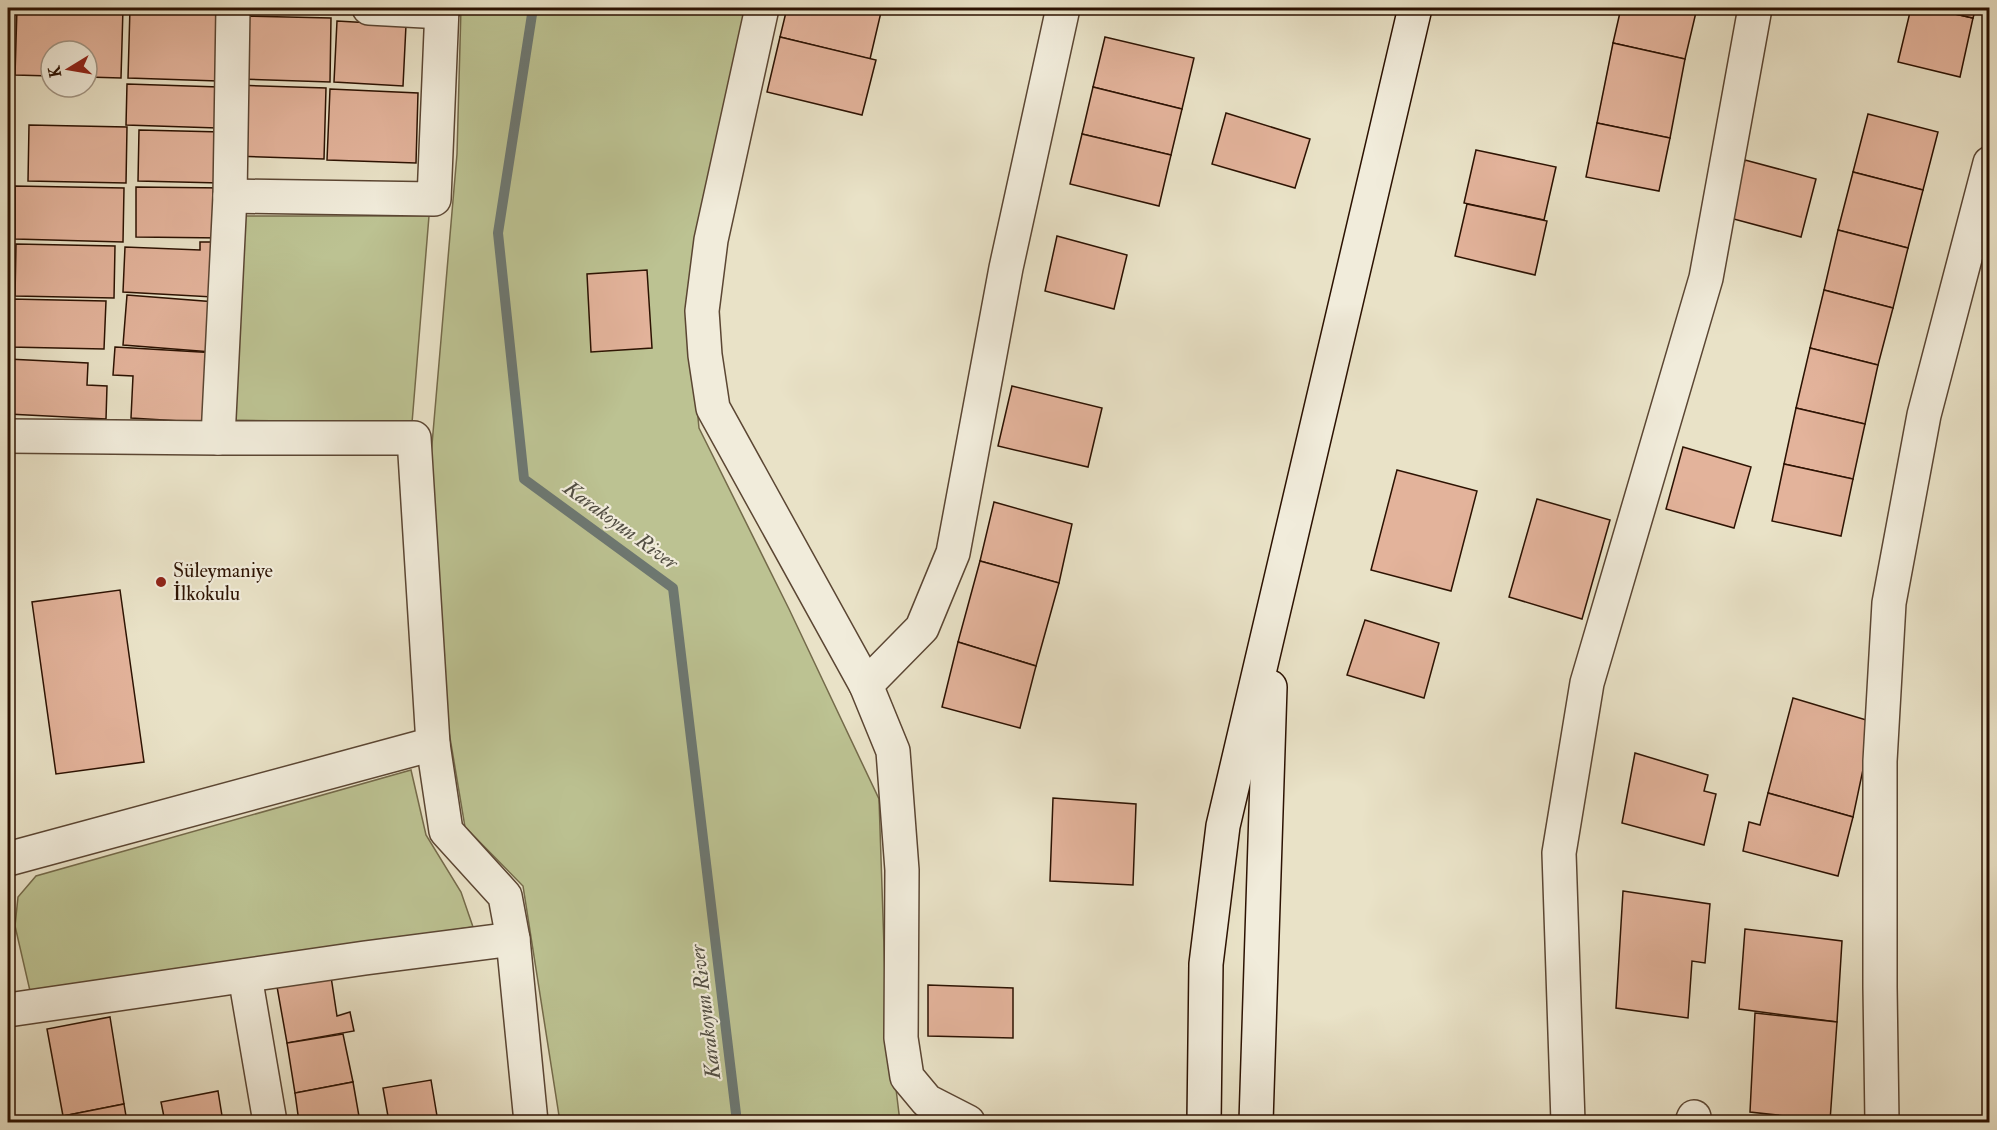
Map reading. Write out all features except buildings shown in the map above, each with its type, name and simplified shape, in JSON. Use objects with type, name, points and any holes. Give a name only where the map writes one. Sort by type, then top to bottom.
[{"type":"street","points":[[218,438],[230,196],[233,8]]},
{"type":"street","points":[[230,196],[434,199],[442,10],[369,8]]},
{"type":"street","points":[[762,8],[711,240],[702,311],[705,355],[713,408],[866,685],[893,751],[902,870],[901,1038],[907,1077],[927,1101],[968,1122]]},
{"type":"street","points":[[866,685],[922,628],[953,553],[1006,268],[1063,8]]},
{"type":"street","points":[[1204,1122],[1206,964],[1222,826],[1415,8]]},
{"type":"street","points":[[1568,1122],[1559,853],[1587,683],[1706,278],[1755,8]]},
{"type":"street","points":[[1882,1122],[1880,761],[1889,603],[1924,415],[1989,163]]},
{"type":"street","points":[[8,436],[414,438],[433,744],[446,831],[506,896],[513,939],[531,1122]]},
{"type":"street","points":[[1256,1122],[1272,616]]},
{"type":"street","points":[[8,859],[433,744]]},
{"type":"street","points":[[8,1011],[365,957],[513,939]]},
{"type":"street","points":[[245,976],[270,1122]]},
{"type":"green space","points":[[461,8],[748,8],[687,302],[699,428],[789,609],[879,799],[886,1006],[900,1122],[560,1122],[523,886],[465,827],[442,690],[431,456],[457,154]]},
{"type":"green space","points":[[243,216],[429,216],[412,423],[229,420]]},
{"type":"green space","points":[[411,770],[426,835],[461,892],[473,927],[30,991],[15,926],[18,897],[36,876]]},
{"type":"waterway","name":"Karakoyun River","points":[[533,8],[498,233],[524,479],[673,588],[737,1122]]},
{"type":"place","name":"Süleymaniye İlkokulu","points":[[161,582]]}]
